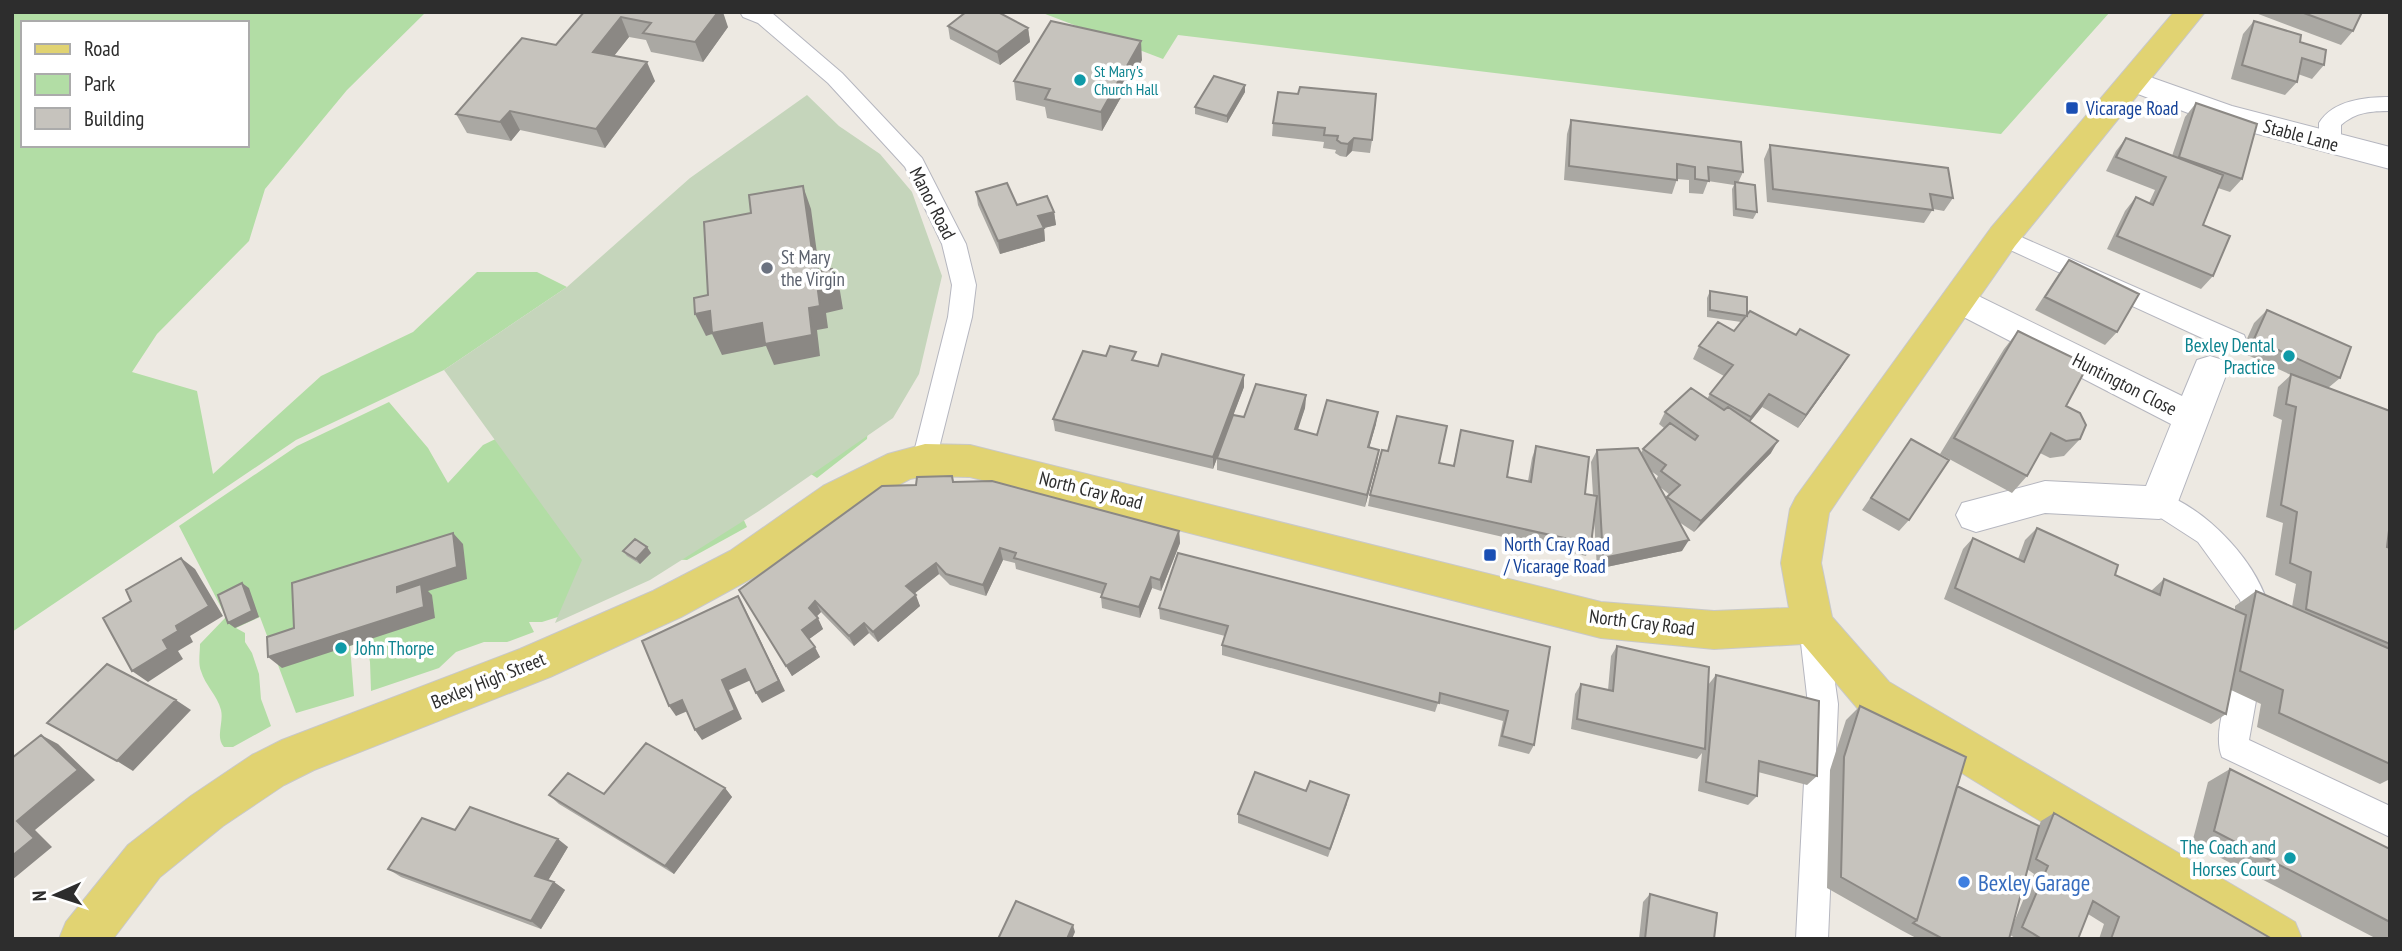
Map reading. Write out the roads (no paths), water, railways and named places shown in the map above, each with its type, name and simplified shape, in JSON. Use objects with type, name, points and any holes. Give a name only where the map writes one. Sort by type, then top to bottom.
[{"type":"main road","points":[[2190,12],[2003,237],[1810,509],[1801,563],[1813,625],[1874,696],[2278,939]]},
{"type":"main road","name":"North Cray Road","points":[[925,460],[970,461],[1222,522],[1601,620],[1714,630],[1813,625]]},
{"type":"main road","name":"Bexley High Street","points":[[83,939],[144,861],[207,811],[268,770],[298,755],[535,663],[667,604],[744,563],[837,498],[902,465],[925,460]]},
{"type":"street","name":"Stable Lane","points":[[2133,82],[2223,114],[2390,158]]},
{"type":"street","name":"Huntington Close","points":[[1960,300],[2192,418],[2159,503]]},
{"type":"street","points":[[2192,418],[2210,370]]},
{"type":"street","points":[[1976,515],[2045,497],[2159,503]]},
{"type":"lane","name":"Manor Road","points":[[750,12],[765,18],[835,78],[914,163],[954,244],[964,285],[960,317],[925,460]]},
{"type":"lane","points":[[2330,143],[2330,123],[2340,113],[2364,104],[2390,104]]},
{"type":"lane","points":[[2003,237],[2235,342]]},
{"type":"lane","points":[[2159,503],[2208,534],[2253,596],[2257,615]]},
{"type":"lane","points":[[1812,939],[1823,704],[1813,625]]},
{"type":"lane","points":[[2242,695],[2233,747],[2390,822]]},
{"type":"place","name":"St Mary's Church Hall","points":[[1080,80]]},
{"type":"place","name":"Vicarage Road","points":[[2072,108]]},
{"type":"place","name":"St Mary the Virgin","points":[[767,268]]},
{"type":"place","name":"Bexley Dental Practice","points":[[2289,356]]},
{"type":"place","name":"North Cray Road / Vicarage Road","points":[[1490,555]]},
{"type":"place","name":"John Thorpe","points":[[341,648]]},
{"type":"place","name":"The Coach and Horses Court","points":[[2290,858]]},
{"type":"place","name":"Bexley Garage","points":[[1964,882]]}]
